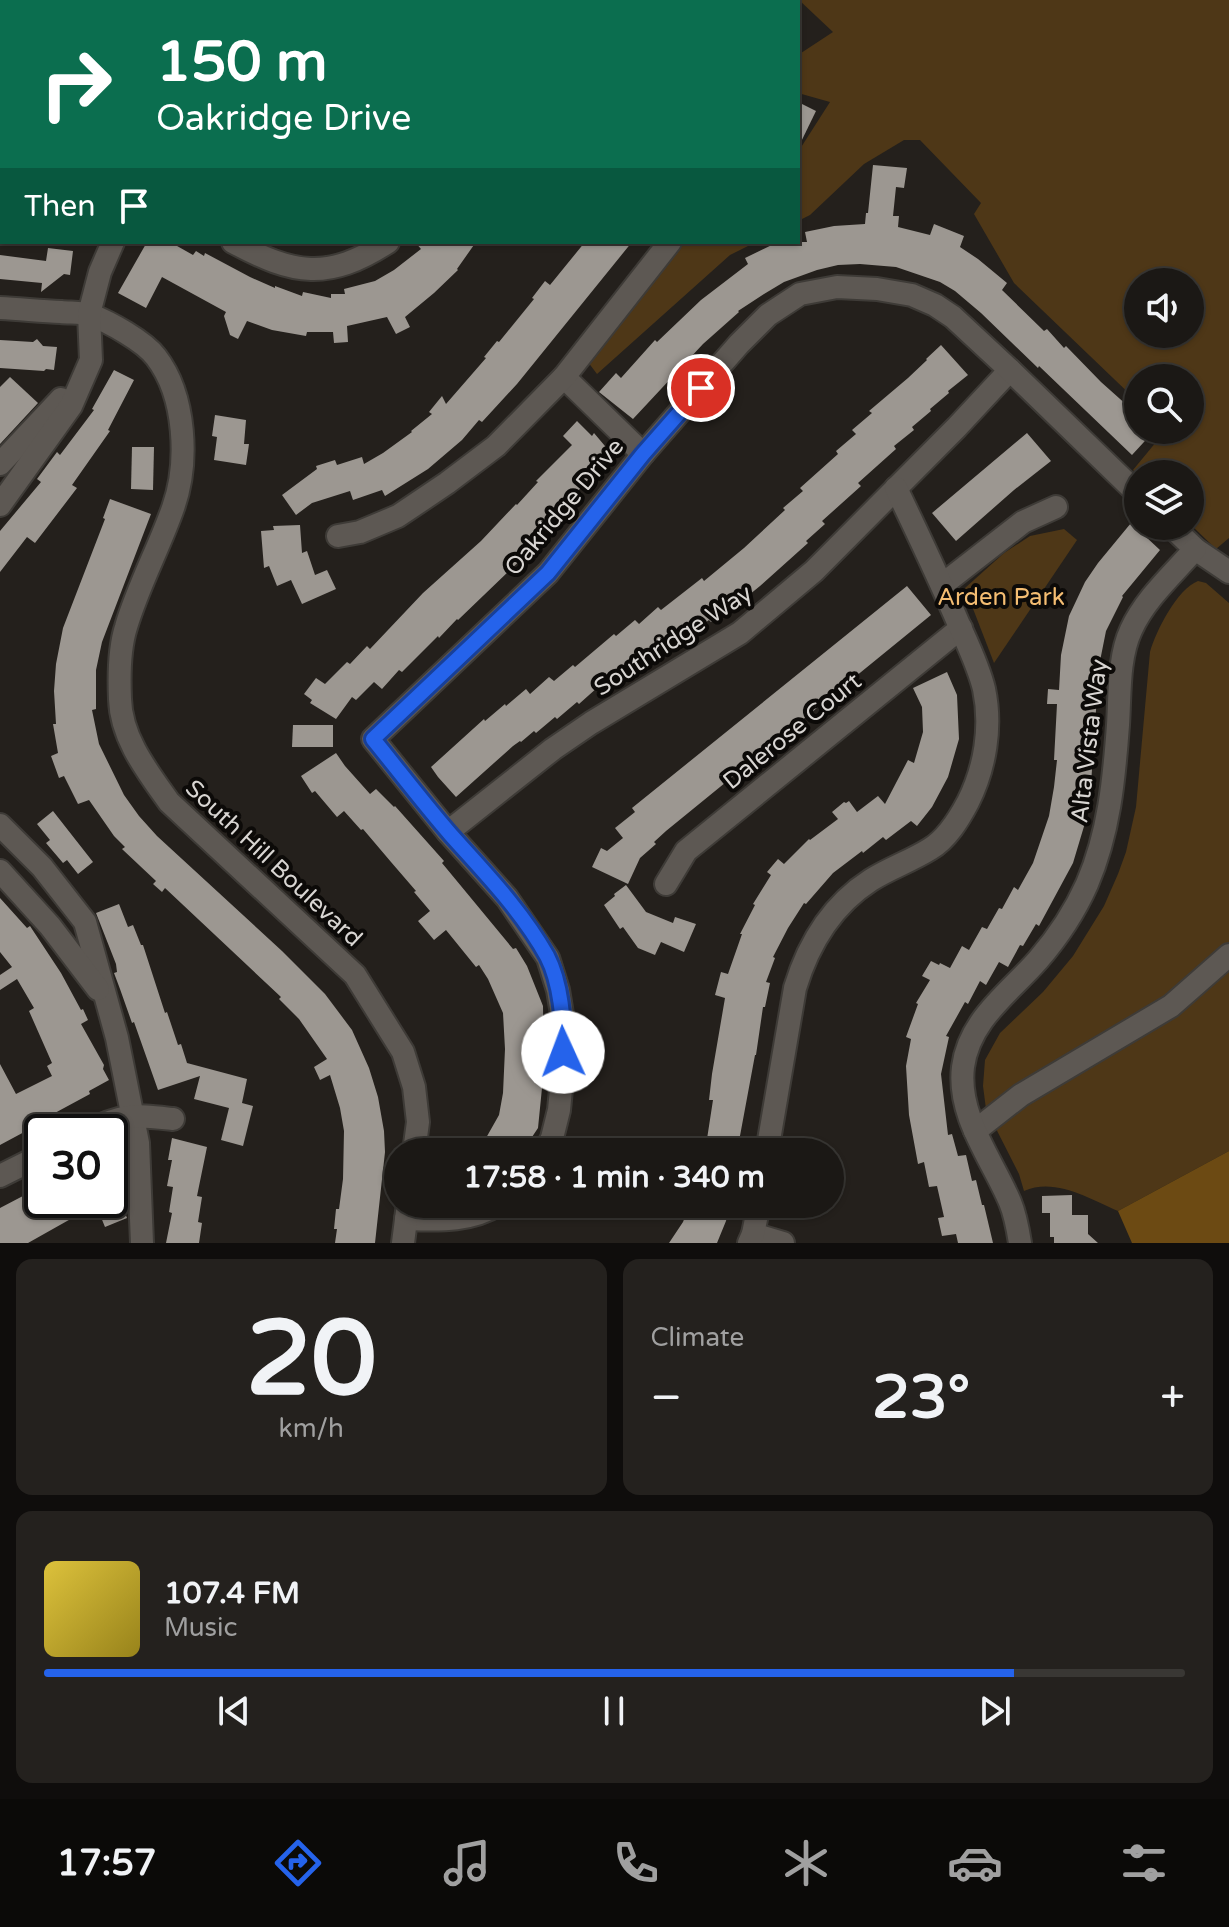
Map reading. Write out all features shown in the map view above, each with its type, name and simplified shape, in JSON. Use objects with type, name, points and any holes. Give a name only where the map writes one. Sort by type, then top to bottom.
[{"type":"street","points":[[0,505],[71,406],[91,360],[89,314],[100,272],[112,244]]},
{"type":"street","points":[[237,244],[265,259],[304,270],[348,264],[385,244]]},
{"type":"street","points":[[338,536],[360,532],[398,516],[496,446],[564,377],[668,244]]},
{"type":"street","name":"Oakridge Drive","points":[[552,1138],[559,1110],[564,1026],[558,990],[548,958],[507,898],[448,832],[373,739],[548,573],[643,454],[739,344],[768,315],[800,294],[837,287],[877,289],[912,295],[935,305],[953,317],[1124,480]]},
{"type":"street","name":"South Hill Boulevard","points":[[0,308],[89,314],[137,339],[156,356],[169,378],[182,425],[181,474],[174,506],[125,629],[120,703],[129,738],[169,802],[355,975],[403,1052],[414,1087],[418,1122],[416,1138]]},
{"type":"street","points":[[0,464],[56,406],[91,360]]},
{"type":"street","name":"Southridge Way","points":[[448,832],[553,749],[740,633],[814,571],[1010,370]]},
{"type":"street","points":[[564,377],[643,454]]},
{"type":"street","points":[[769,1138],[795,988],[819,934],[856,891],[933,848],[948,832],[962,813],[977,779],[986,742],[984,689],[961,628],[896,488]]},
{"type":"street","points":[[942,585],[1023,522],[1056,507]]},
{"type":"street","points":[[1186,540],[1229,572]]},
{"type":"street","name":"Alta Vista Way","points":[[1020,1243],[1011,1204],[975,1131],[963,1094],[966,1052],[984,1016],[1040,958],[1066,923],[1086,886],[1103,839],[1111,804],[1124,654],[1131,630],[1145,608],[1195,549]]},
{"type":"street","name":"Dalerose Court","points":[[666,884],[686,851],[961,628]]},
{"type":"street","points":[[0,825],[42,867],[85,922],[117,1038],[138,1143],[142,1243]]},
{"type":"street","points":[[0,871],[50,926],[106,999]]},
{"type":"street","points":[[975,1131],[1031,1089],[1171,1006],[1229,955]]},
{"type":"street","points":[[128,1116],[173,1119]]},
{"type":"street","points":[[0,1176],[24,1164]]},
{"type":"street","points":[[403,1243],[406,1218]]},
{"type":"street","points":[[756,1218],[751,1238],[783,1243]]},
{"type":"green space","points":[[800,0],[1229,0],[1229,538],[1216,549],[1204,537],[1204,460],[1141,460],[1154,444],[1204,444],[1204,364],[1124,364],[1124,389],[1014,283],[974,214],[981,203],[920,140],[904,140],[864,164],[810,215],[800,220],[800,149],[830,102],[800,94],[800,54],[833,32]]},
{"type":"green space","points":[[680,244],[752,244],[730,255],[597,374],[585,358]]},
{"type":"green space","name":"Arden Park","points":[[1064,529],[1077,540],[994,663],[965,588],[1004,553],[1030,536]]},
{"type":"green space","points":[[1198,581],[1206,583],[1229,603],[1229,1151],[1118,1211],[1060,1188],[1036,1187],[1024,1191],[1019,1174],[986,1109],[983,1086],[985,1060],[1000,1033],[1043,992],[1073,956],[1104,906],[1126,852],[1136,807],[1150,652],[1162,622],[1175,601]]},
{"type":"shaded area","points":[[1229,1151],[1229,1243],[1132,1243],[1118,1211]]},
{"type":"building","points":[[800,103],[816,111],[800,144]]},
{"type":"building","points":[[873,165],[907,168],[904,188],[896,187],[893,216],[899,216],[898,227],[930,235],[934,224],[964,236],[960,247],[1007,283],[1002,290],[1124,403],[1124,444],[1142,444],[1132,455],[955,291],[940,282],[896,267],[838,265],[784,282],[738,311],[633,419],[599,392],[616,373],[621,378],[655,340],[657,342],[701,300],[748,264],[745,258],[774,244],[807,242],[805,232],[865,224]]},
{"type":"building","points":[[146,244],[174,244],[193,255],[196,251],[204,256],[205,253],[275,288],[302,296],[303,292],[331,298],[331,294],[345,294],[344,289],[375,281],[394,270],[421,249],[417,244],[475,244],[458,270],[405,317],[410,327],[396,334],[387,317],[347,326],[348,342],[334,343],[333,332],[307,332],[306,336],[272,330],[247,321],[238,339],[230,335],[224,316],[226,312],[162,277],[146,308],[118,293]]},
{"type":"building","points":[[583,244],[630,244],[517,384],[482,422],[479,420],[462,440],[428,469],[385,496],[382,490],[353,500],[350,491],[312,503],[296,515],[282,495],[317,469],[316,466],[335,460],[337,465],[362,457],[364,464],[412,432],[432,414],[429,412],[442,396],[446,404],[534,299],[545,281],[550,285]]},
{"type":"building","points":[[48,248],[73,251],[70,275],[64,274],[41,292],[42,283],[0,279],[0,255],[46,261]]},
{"type":"building","points":[[37,339],[43,346],[57,347],[54,370],[0,368],[0,340],[33,342]]},
{"type":"building","points":[[941,345],[968,375],[948,391],[912,427],[914,430],[894,446],[896,449],[858,483],[861,486],[822,521],[825,524],[806,541],[808,543],[760,586],[733,608],[731,606],[711,622],[709,620],[668,650],[665,647],[646,664],[642,659],[622,676],[620,674],[607,685],[598,687],[579,704],[577,702],[536,733],[534,731],[456,797],[438,777],[431,767],[484,719],[526,689],[530,694],[549,677],[554,681],[635,620],[639,624],[658,607],[661,610],[702,578],[704,581],[744,548],[803,491],[800,488],[838,454],[836,451],[856,434],[852,430],[872,413],[869,411]]},
{"type":"building","points":[[114,370],[134,380],[110,431],[72,485],[77,488],[35,543],[27,537],[0,572],[0,531],[41,482],[37,479],[57,452],[60,455],[94,410]]},
{"type":"building","points":[[10,377],[38,403],[0,444],[0,387]]},
{"type":"building","points":[[215,415],[246,420],[244,444],[249,444],[246,465],[214,460],[217,437],[212,436]]},
{"type":"building","points":[[577,421],[592,436],[594,433],[610,452],[532,549],[382,689],[374,682],[356,700],[352,697],[336,719],[310,703],[312,700],[304,694],[316,678],[325,684],[367,646],[370,649],[423,593],[517,505],[572,445],[563,436]]},
{"type":"building","points":[[1027,433],[1051,461],[956,541],[932,513]]},
{"type":"building","points":[[132,447],[154,447],[153,490],[131,489]]},
{"type":"building","points":[[110,499],[151,514],[102,642],[96,670],[96,709],[92,710],[99,744],[124,795],[139,816],[325,994],[352,1030],[369,1068],[384,1131],[384,1161],[375,1243],[335,1243],[336,1209],[339,1209],[343,1179],[344,1131],[330,1075],[320,1080],[314,1067],[327,1059],[299,1019],[279,999],[281,997],[165,888],[162,892],[153,884],[156,881],[122,849],[125,847],[89,800],[78,804],[64,776],[59,778],[51,756],[58,753],[53,724],[56,724],[56,664],[63,628]]},
{"type":"building","points":[[300,525],[302,553],[307,551],[315,575],[327,570],[336,589],[302,604],[291,580],[277,586],[269,566],[264,568],[261,531],[274,530],[273,526]]},
{"type":"building","points":[[1124,531],[1124,540],[1149,540],[1160,550],[1122,596],[1106,631],[1099,666],[1090,799],[1073,863],[1039,926],[1036,924],[1023,946],[1020,945],[1008,967],[999,962],[986,985],[980,981],[946,1036],[949,1037],[941,1074],[948,1135],[952,1134],[958,1156],[966,1155],[972,1181],[976,1180],[984,1205],[993,1243],[958,1243],[956,1234],[942,1236],[938,1218],[944,1217],[937,1186],[929,1187],[924,1162],[918,1164],[909,1115],[906,1066],[911,1039],[906,1037],[916,1003],[930,980],[922,976],[931,961],[950,968],[962,946],[969,950],[982,927],[987,929],[999,908],[1002,909],[1014,887],[1018,890],[1033,863],[1049,816],[1057,760],[1054,760],[1057,704],[1047,704],[1048,689],[1059,690],[1061,655],[1069,616],[1098,563]]},
{"type":"building","points":[[907,586],[931,615],[666,831],[640,858],[628,884],[592,867],[601,848],[607,851],[623,838],[615,828],[635,812],[632,808]]},
{"type":"building","points":[[947,672],[957,695],[959,739],[948,777],[932,807],[917,826],[911,821],[886,840],[883,837],[862,851],[833,873],[804,903],[773,957],[766,982],[770,983],[740,1138],[707,1138],[713,1100],[709,1100],[712,1074],[725,998],[715,995],[721,972],[728,974],[753,904],[771,875],[767,872],[778,859],[784,864],[809,839],[838,819],[832,812],[844,802],[849,801],[857,812],[878,796],[885,804],[908,760],[914,763],[923,732],[922,707],[913,688]]},
{"type":"building","points":[[293,725],[333,725],[333,747],[292,747]]},
{"type":"building","points":[[336,753],[370,794],[376,789],[395,806],[444,861],[442,863],[513,949],[516,948],[543,1006],[544,1068],[538,1128],[531,1138],[486,1138],[499,1115],[505,1049],[503,1013],[488,979],[446,930],[434,940],[418,921],[430,911],[416,891],[363,829],[344,811],[337,817],[315,791],[312,793],[301,776]]},
{"type":"building","points":[[53,811],[93,862],[78,874],[67,860],[63,863],[46,843],[50,840],[37,824]]},
{"type":"building","points":[[626,885],[646,912],[673,923],[675,917],[696,924],[684,952],[661,942],[655,955],[638,948],[623,927],[620,929],[604,905]]},
{"type":"building","points":[[0,898],[27,928],[30,926],[83,1009],[88,1020],[81,1024],[109,1080],[53,1114],[24,1114],[24,1132],[0,1145],[0,1064],[16,1094],[52,1076],[47,1066],[52,1063],[29,1011],[34,1008],[17,979],[0,990],[0,975],[12,967],[0,952]]},
{"type":"building","points":[[119,904],[128,927],[133,925],[143,945],[165,1013],[187,1063],[247,1079],[242,1103],[253,1106],[243,1146],[221,1140],[229,1108],[194,1099],[200,1076],[158,1090],[114,973],[117,972],[116,964],[96,913]]},
{"type":"building","points":[[172,1138],[207,1147],[197,1196],[202,1197],[199,1243],[166,1243],[172,1213],[169,1212],[173,1187],[167,1186]]},
{"type":"building","points":[[24,1195],[24,1218],[72,1218],[28,1243],[0,1243],[0,1208]]},
{"type":"building","points":[[1072,1195],[1072,1215],[1088,1215],[1088,1234],[1098,1243],[1054,1243],[1054,1237],[1050,1237],[1050,1213],[1042,1213],[1042,1196]]},
{"type":"building","points":[[101,1218],[127,1218],[105,1227]]},
{"type":"building","points":[[685,1218],[727,1218],[717,1243],[669,1243]]},
{"type":"route","points":[[563,1052],[564,1026],[558,990],[548,958],[507,898],[448,832],[373,739],[548,573],[643,454],[701,388]]}]
